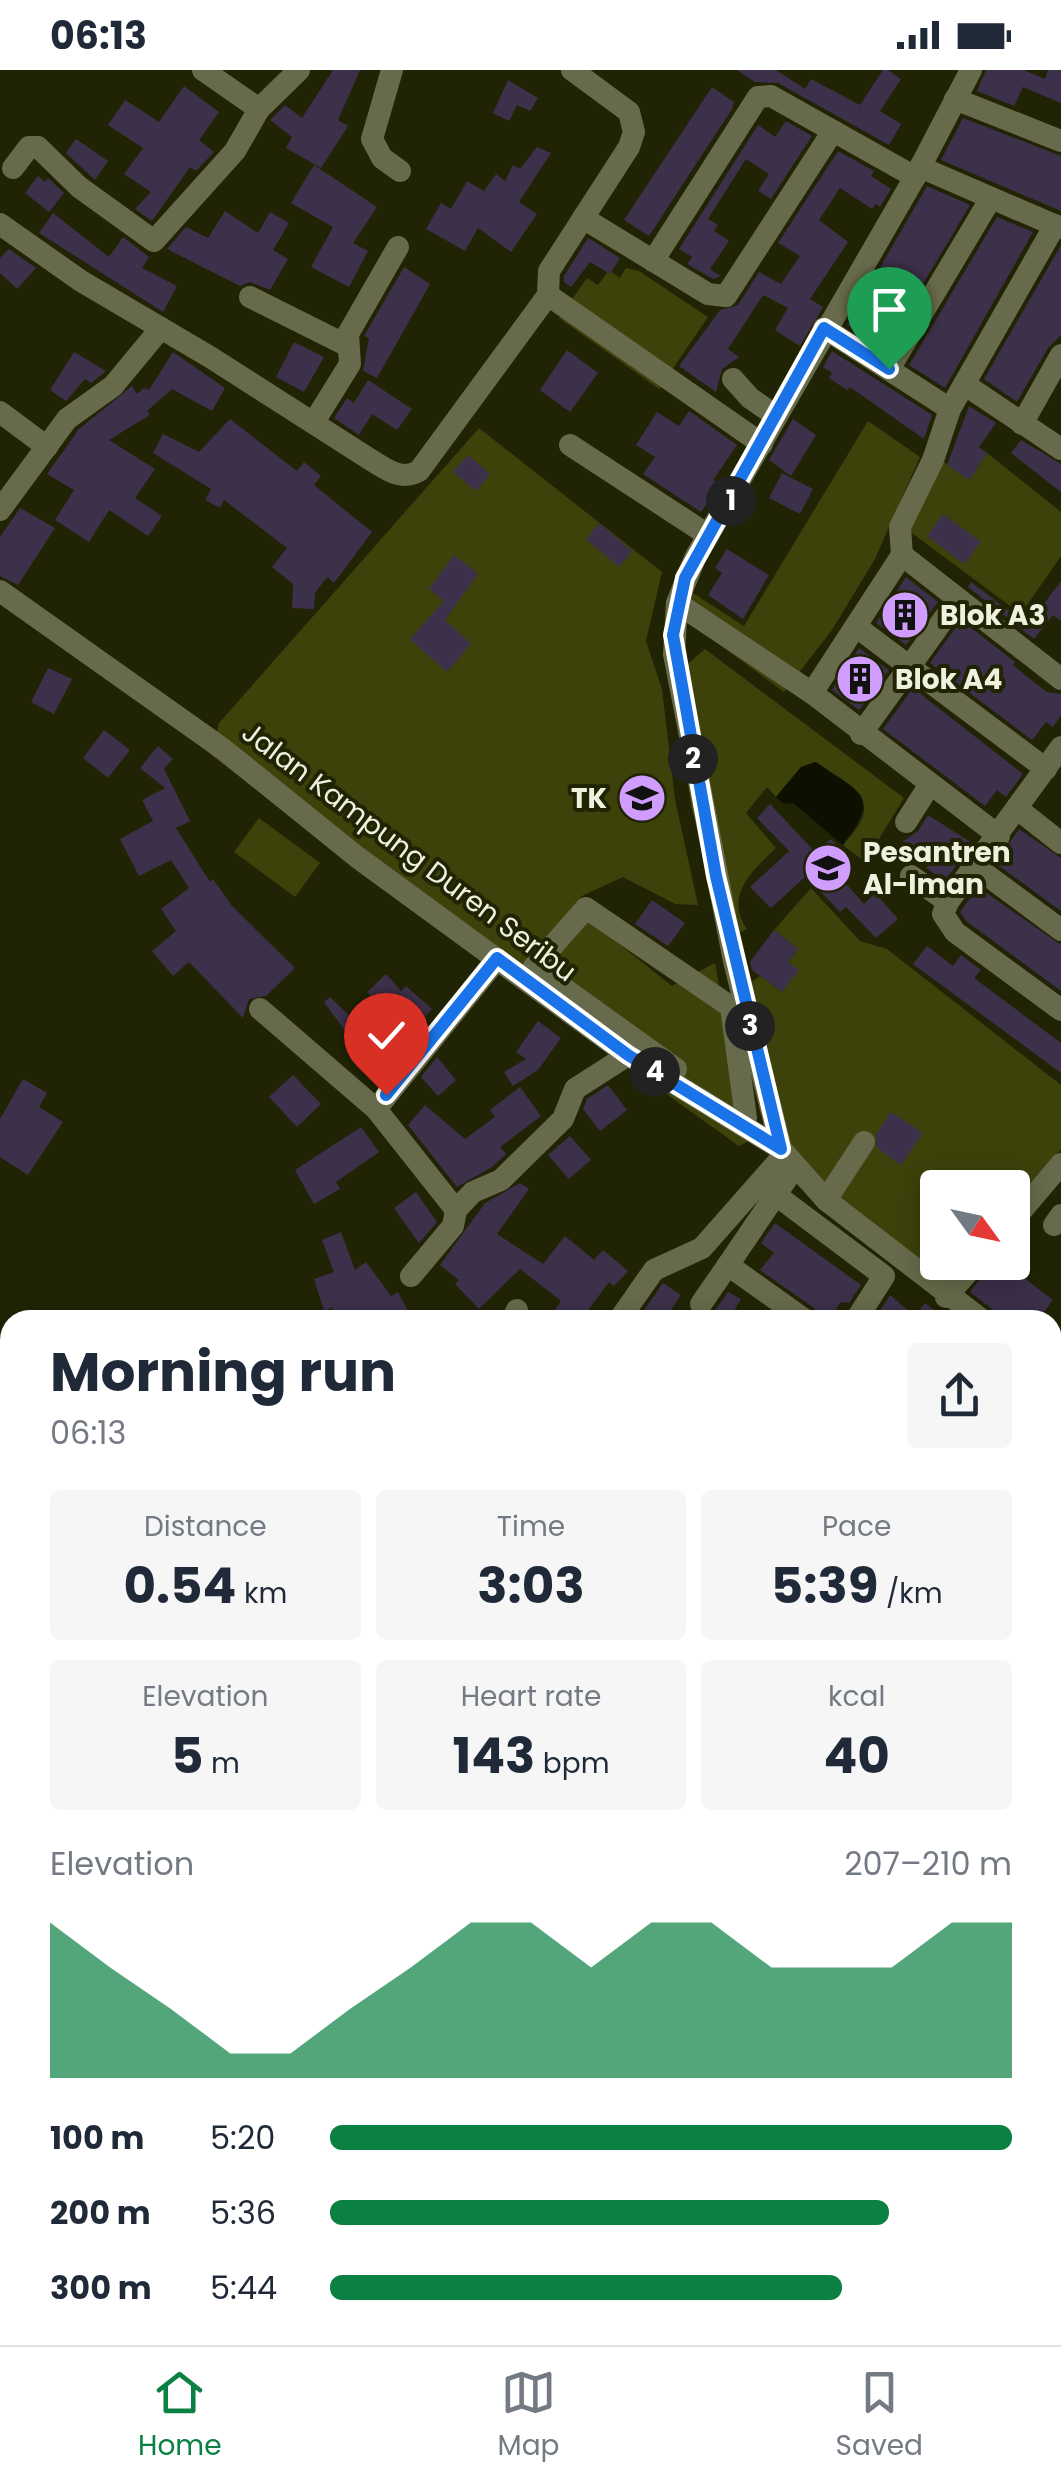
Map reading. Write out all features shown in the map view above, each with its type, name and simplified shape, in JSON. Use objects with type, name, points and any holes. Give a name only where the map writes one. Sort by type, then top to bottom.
[{"type":"street","points":[[203,70],[259,109]]},
{"type":"street","points":[[13,168],[29,147],[38,147],[79,187],[154,242],[235,150],[259,109],[299,70]]},
{"type":"street","points":[[392,70],[372,138],[382,158],[400,170]]},
{"type":"street","points":[[0,224],[81,281],[393,473],[409,476],[419,471],[548,295],[549,272],[630,147],[634,122],[629,112],[572,70]]},
{"type":"street","points":[[701,1304],[776,1195],[783,1152],[734,961],[678,676],[673,635],[677,604],[708,535],[917,172],[967,72]]},
{"type":"street","points":[[653,261],[758,96],[771,96],[917,172],[1058,226],[950,410],[933,460],[900,527],[902,555],[858,628],[812,693]]},
{"type":"street","points":[[955,99],[1061,141]]},
{"type":"street","points":[[583,218],[708,294],[726,296],[833,131]]},
{"type":"street","points":[[889,369],[990,198]]},
{"type":"street","points":[[314,422],[350,364],[348,334],[398,248]]},
{"type":"street","points":[[548,295],[762,444]]},
{"type":"street","points":[[250,298],[346,345]]},
{"type":"street","points":[[0,510],[67,419],[113,386],[161,328]]},
{"type":"street","points":[[824,328],[950,410]]},
{"type":"street","points":[[1022,424],[1061,355]]},
{"type":"street","points":[[734,379],[750,398],[776,416]]},
{"type":"street","points":[[964,384],[1061,449]]},
{"type":"street","points":[[0,412],[47,447]]},
{"type":"street","points":[[570,445],[708,535]]},
{"type":"street","points":[[902,555],[956,602],[1061,680]]},
{"type":"street","name":"Jalan Kampung Duren Seribu","points":[[0,592],[223,749],[357,857],[628,1055],[783,1152],[826,1200],[966,1310]]},
{"type":"street","points":[[861,734],[956,602]]},
{"type":"street","points":[[677,604],[812,693],[999,836]]},
{"type":"street","points":[[858,628],[1056,755],[948,902],[944,919],[955,932],[1061,1010]]},
{"type":"street","points":[[906,822],[929,786]]},
{"type":"street","points":[[1019,810],[1061,843]]},
{"type":"street","points":[[976,867],[1061,930]]},
{"type":"street","points":[[911,876],[948,902]]},
{"type":"street","points":[[746,1118],[731,1008],[586,908],[534,967],[746,1118],[783,1152]]},
{"type":"street","points":[[376,1110],[497,958]]},
{"type":"street","points":[[260,1008],[376,1110],[456,1210]]},
{"type":"street","points":[[410,1276],[453,1226],[456,1210],[473,1192],[501,1180],[563,1119],[574,1089],[628,1055]]},
{"type":"street","points":[[826,1200],[864,1142]]},
{"type":"street","points":[[626,1310],[654,1270],[702,1248],[783,1152]]},
{"type":"street","points":[[1030,1201],[1061,1164]]},
{"type":"street","points":[[776,1195],[884,1276],[862,1310]]},
{"type":"street","points":[[728,1265],[791,1310]]},
{"type":"street","points":[[946,1297],[961,1280]]},
{"type":"green space","points":[[626,268],[639,271],[708,317],[659,389],[559,318],[587,278],[598,285],[609,270],[620,278]]},
{"type":"green space","points":[[868,421],[920,457],[875,559],[832,630],[784,692],[676,613],[679,584],[744,626]]},
{"type":"green space","points":[[479,428],[662,572],[646,641],[662,689],[675,799],[698,905],[675,904],[623,877],[582,896],[513,983],[211,755],[219,723]]},
{"type":"green space","points":[[987,453],[1061,512],[1061,556],[1021,614],[901,525],[940,459],[969,480]]},
{"type":"green space","points":[[705,649],[904,798],[865,862],[843,845],[863,816],[860,795],[816,762],[801,767],[776,797],[767,787],[746,813],[776,848],[750,875],[740,895],[738,906],[747,929],[727,938],[691,806],[686,759],[668,681]]},
{"type":"green space","points":[[259,818],[320,863],[295,897],[234,852]]},
{"type":"green space","points":[[811,888],[860,941],[887,949],[1061,1085],[1061,1149],[1030,1190],[1030,1170],[920,1170],[920,1278],[772,1166],[737,991],[760,976],[782,992],[798,970],[788,962],[798,949],[774,930]]},
{"type":"green space","points":[[584,916],[672,986],[715,963],[747,1142],[739,1146],[524,992]]},
{"type":"green space","points":[[923,1280],[952,1280],[940,1293]]},
{"type":"shaded area","points":[[816,762],[861,796],[861,815],[843,845],[793,803],[784,804],[776,797],[801,767]]},
{"type":"building","points":[[333,70],[360,70],[338,120],[348,126],[321,168],[286,148],[292,137],[270,120],[285,105],[302,118]]},
{"type":"building","points":[[737,70],[776,70],[805,89],[811,79],[860,105],[883,70],[888,70],[901,79],[880,111],[901,124],[889,145],[778,83],[755,82]]},
{"type":"building","points":[[986,70],[1024,70],[1045,79],[1048,70],[1061,70],[1061,103],[1023,87],[1014,106],[977,91]]},
{"type":"building","points":[[508,80],[538,98],[530,111],[517,105],[509,121],[493,113]]},
{"type":"building","points":[[184,86],[219,112],[199,140],[214,152],[196,171],[190,167],[152,221],[135,209],[151,192],[124,174],[143,148],[108,125],[125,100],[159,122]]},
{"type":"building","points":[[712,87],[734,102],[732,109],[649,236],[624,220]]},
{"type":"building","points":[[963,118],[1061,156],[1061,211],[941,160]]},
{"type":"building","points":[[786,121],[812,136],[771,199],[758,191],[769,174],[746,159],[708,219],[718,225],[714,231],[729,241],[710,269],[721,276],[713,279],[687,264],[692,257],[679,249],[758,125],[775,137]]},
{"type":"building","points":[[76,139],[108,161],[95,180],[66,153]]},
{"type":"building","points":[[537,147],[551,153],[519,202],[537,214],[511,252],[478,228],[465,251],[426,229],[441,203],[451,209],[467,181],[484,191],[496,174],[505,181],[513,165],[520,169]]},
{"type":"building","points":[[838,151],[874,171],[871,176],[891,189],[880,207],[876,204],[872,209],[840,188],[819,220],[848,242],[810,299],[823,307],[800,346],[775,330],[788,308],[763,295],[728,349],[739,357],[722,369],[716,392],[679,366],[720,310],[738,305],[759,272],[781,284],[800,256],[778,243]]},
{"type":"building","points":[[314,165],[377,207],[353,243],[368,251],[349,287],[311,267],[333,227],[291,203]]},
{"type":"building","points":[[38,176],[45,182],[48,178],[64,193],[49,212],[25,193]]},
{"type":"building","points":[[927,186],[970,205],[884,349],[847,325]]},
{"type":"building","points":[[225,211],[258,233],[270,212],[289,223],[273,250],[288,259],[270,290],[250,282],[240,286],[167,249],[186,227],[208,238]]},
{"type":"building","points":[[53,213],[109,257],[123,237],[149,257],[142,268],[177,286],[163,312],[39,233]]},
{"type":"building","points":[[997,217],[1033,232],[945,388],[909,365]]},
{"type":"building","points":[[588,238],[620,258],[610,274],[590,262],[571,287],[564,282],[564,276]]},
{"type":"building","points":[[1061,245],[1061,335],[1048,348],[1017,402],[984,379]]},
{"type":"building","points":[[9,249],[36,268],[17,289],[0,273],[0,258]]},
{"type":"building","points":[[404,267],[430,284],[377,378],[363,371],[369,338],[364,336]]},
{"type":"building","points":[[294,342],[324,357],[304,392],[276,377]]},
{"type":"building","points":[[567,350],[598,373],[570,412],[540,390]]},
{"type":"building","points":[[832,351],[932,415],[924,439],[850,387],[847,390],[829,378],[832,373],[823,367]]},
{"type":"building","points":[[74,352],[106,371],[91,383],[85,379],[66,401],[50,390]]},
{"type":"building","points":[[173,352],[225,388],[212,411],[172,389],[147,411],[150,415],[109,440],[155,469],[135,498],[162,516],[148,536],[109,510],[89,542],[55,520],[74,490],[47,474],[79,429],[132,386],[137,394],[144,388],[149,390]]},
{"type":"building","points":[[368,380],[412,409],[397,430],[372,414],[359,435],[334,418],[347,398],[354,403]]},
{"type":"building","points":[[969,406],[996,423],[979,447],[987,453],[969,480],[947,465]]},
{"type":"building","points":[[689,411],[737,445],[713,480],[720,484],[701,512],[643,474],[655,457],[636,445],[657,412],[679,426]]},
{"type":"building","points":[[230,419],[297,471],[304,462],[321,476],[314,485],[372,532],[334,583],[327,577],[315,593],[314,609],[292,608],[293,584],[272,567],[287,548],[224,500],[220,508],[205,500],[211,489],[153,453],[163,434],[199,452]]},
{"type":"building","points":[[793,419],[816,435],[791,476],[769,460]]},
{"type":"building","points":[[1021,440],[1061,464],[1061,492],[1011,453]]},
{"type":"building","points":[[468,455],[490,474],[476,491],[453,472]]},
{"type":"building","points":[[782,473],[813,489],[800,514],[769,498]]},
{"type":"building","points":[[20,508],[55,528],[18,585],[0,576],[0,537]]},
{"type":"building","points":[[943,514],[981,542],[964,564],[927,536]]},
{"type":"building","points":[[599,523],[632,551],[619,567],[586,539]]},
{"type":"building","points":[[727,549],[769,575],[743,619],[708,595],[722,573],[715,568]]},
{"type":"building","points":[[454,555],[478,574],[445,620],[471,644],[447,672],[410,639],[444,601],[429,589]]},
{"type":"building","points":[[906,577],[938,602],[906,645],[876,623]]},
{"type":"building","points":[[1061,581],[1061,621],[1053,615],[1034,639],[968,587],[971,582],[1028,625]]},
{"type":"building","points":[[961,620],[1047,692],[1061,694],[1061,715],[1053,727],[1046,722],[1032,740],[930,663]]},
{"type":"building","points":[[859,648],[889,670],[859,710],[832,690]]},
{"type":"building","points":[[48,668],[72,679],[54,714],[31,702]]},
{"type":"building","points":[[913,688],[1023,774],[1006,797],[997,790],[985,806],[883,729]]},
{"type":"building","points":[[104,730],[130,750],[108,778],[83,758]]},
{"type":"building","points":[[158,746],[173,759],[164,769],[190,821],[176,828],[210,882],[213,879],[232,906],[295,968],[266,996],[249,999],[243,1018],[189,962],[173,976],[152,951],[176,931],[161,909],[189,888],[171,860],[139,876],[120,839],[153,821],[142,800],[165,788],[140,768]]},
{"type":"building","name":"Pesantren Al-Iman","points":[[770,804],[815,852],[831,839],[846,855],[833,869],[864,904],[875,893],[898,919],[876,938],[846,907],[840,912],[806,876],[771,908],[750,887],[789,851],[757,818]]},
{"type":"building","points":[[928,815],[972,843],[945,881],[926,868],[930,863],[902,842],[918,831]]},
{"type":"building","points":[[1019,829],[1061,858],[1061,911],[995,863]]},
{"type":"building","points":[[978,887],[1061,945],[1061,991],[966,921],[960,912]]},
{"type":"building","points":[[652,900],[685,923],[668,946],[635,924]]},
{"type":"building","points":[[774,930],[798,949],[788,962],[799,970],[782,992],[752,970],[750,962]]},
{"type":"building","points":[[927,946],[953,966],[961,955],[981,970],[974,978],[1061,1043],[1061,1073],[913,964]]},
{"type":"building","points":[[386,974],[401,991],[406,986],[432,1009],[414,1029],[409,1025],[364,1057],[324,1002],[330,997],[353,1019],[377,1002],[367,992]]},
{"type":"building","points":[[538,1021],[561,1038],[538,1070],[513,1086],[504,1072],[526,1059],[516,1052]]},
{"type":"building","points":[[437,1057],[456,1080],[438,1096],[421,1077]]},
{"type":"building","points":[[293,1075],[321,1104],[297,1127],[269,1097]]},
{"type":"building","points":[[23,1079],[47,1093],[39,1107],[63,1122],[28,1175],[0,1157],[0,1119]]},
{"type":"building","points":[[608,1085],[627,1110],[600,1131],[583,1109],[587,1099]]},
{"type":"building","points":[[520,1087],[541,1116],[500,1147],[506,1154],[492,1167],[457,1187],[408,1125],[425,1105],[465,1139],[495,1117],[490,1110]]},
{"type":"building","points":[[891,1112],[923,1133],[901,1165],[877,1148],[876,1134]]},
{"type":"building","points":[[361,1127],[379,1152],[336,1182],[340,1189],[314,1204],[295,1170]]},
{"type":"building","points":[[570,1136],[591,1160],[569,1179],[548,1155]]},
{"type":"building","points":[[520,1183],[529,1189],[497,1234],[543,1264],[565,1236],[594,1260],[603,1250],[628,1271],[614,1286],[609,1282],[588,1310],[555,1310],[561,1301],[520,1269],[479,1309],[455,1284],[459,1280],[440,1265],[485,1203]]},
{"type":"building","points":[[416,1192],[437,1222],[419,1243],[394,1208]]},
{"type":"building","points":[[775,1223],[861,1285],[849,1303],[841,1302],[835,1310],[815,1310],[760,1270],[774,1253],[761,1243]]},
{"type":"building","points":[[341,1232],[355,1270],[366,1262],[391,1296],[398,1292],[408,1310],[324,1310],[314,1279],[334,1272],[322,1240]]},
{"type":"building","points":[[979,1280],[1027,1280],[1053,1300],[1046,1310],[992,1309],[970,1292]]},
{"type":"building","points":[[663,1283],[681,1295],[671,1310],[644,1310]]},
{"type":"building","points":[[728,1292],[741,1299],[735,1310],[715,1310]]},
{"type":"building","points":[[890,1295],[908,1310],[880,1310]]},
{"type":"place","name":"Blok A3","points":[[905,615]]},
{"type":"place","name":"Blok A4","points":[[860,679]]},
{"type":"place","name":"TK","points":[[642,798]]},
{"type":"place","name":"Pesantren Al-Iman","points":[[828,868]]},
{"type":"route","points":[[386,1095],[497,958],[628,1055],[781,1149],[734,961],[699,790],[674,654],[674,619],[695,558],[745,477],[824,328],[889,369]]}]
